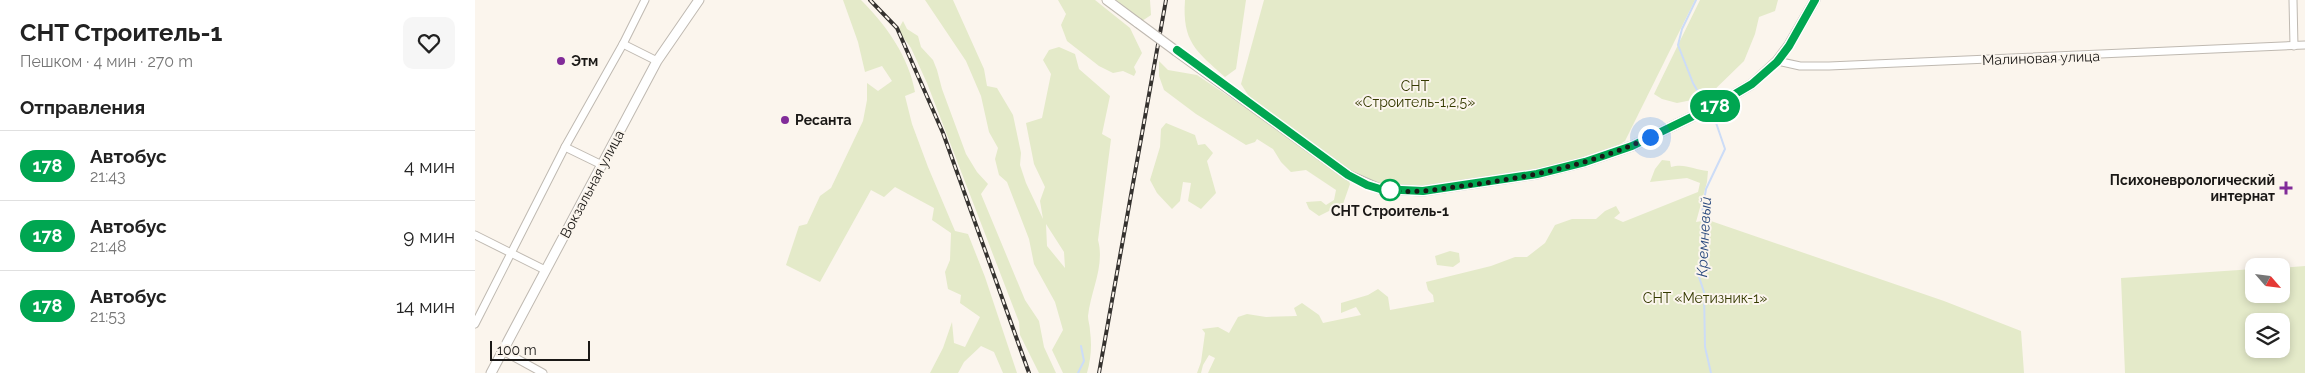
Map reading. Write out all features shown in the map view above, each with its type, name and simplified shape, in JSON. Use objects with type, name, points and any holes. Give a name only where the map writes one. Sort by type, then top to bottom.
[{"type":"main road","name":"Вокзальная улица","points":[[491,373],[657,61],[699,0]]},
{"type":"main road","points":[[1107,0],[1348,175],[1367,185],[1394,191],[1423,191],[1537,174],[1585,162],[1632,146],[1718,104],[1752,84],[1777,62],[1789,46],[1815,0]]},
{"type":"street","points":[[476,321],[565,147],[623,44],[645,0]]},
{"type":"street","points":[[2293,0],[2294,46]]},
{"type":"street","points":[[623,44],[657,61]]},
{"type":"street","name":"Малиновая улица","points":[[1777,62],[1800,66],[1829,66],[2305,45]]},
{"type":"street","points":[[565,147],[602,165]]},
{"type":"street","points":[[475,235],[545,270]]},
{"type":"street","points":[[503,351],[543,373]]},
{"type":"green space","points":[[843,0],[861,0],[895,42],[908,66],[915,92],[905,96],[912,124],[955,231],[968,234],[985,277],[1017,373],[1003,373],[994,352],[981,346],[964,362],[958,373],[930,373],[943,348],[952,322],[954,343],[965,347],[980,317],[960,303],[961,295],[948,289],[945,272],[950,260],[951,233],[932,220],[934,208],[895,187],[884,197],[871,190],[820,282],[786,265],[799,226],[807,224],[820,196],[831,188],[863,121],[867,100],[867,83],[878,91],[892,81],[882,66],[865,72],[858,42]]},
{"type":"green space","points":[[925,0],[953,0],[984,69],[987,86],[997,88],[1013,115],[1021,153],[1020,165],[1026,183],[1043,219],[1040,201],[1045,187],[1034,164],[1026,123],[1042,118],[1051,74],[1043,60],[1049,50],[1059,47],[1075,54],[1079,69],[1110,96],[1102,134],[1111,139],[1098,240],[1100,250],[1099,269],[1088,316],[1091,347],[1087,373],[1063,373],[1052,350],[1063,330],[1055,302],[1034,264],[1029,239],[1007,182],[999,175],[995,159],[998,148],[989,132],[981,96],[966,61]],"holes":[[[1046,224],[1064,252],[1065,268],[1047,246]]]},
{"type":"green space","points":[[1058,0],[1095,0],[1130,28],[1142,53],[1134,67],[1136,72],[1134,76],[1123,71],[1113,73],[1099,66],[1067,41],[1061,25],[1066,14]]},
{"type":"green space","points":[[1116,0],[1150,0],[1151,15],[1142,21]]},
{"type":"green space","points":[[1185,0],[1246,0],[1236,69],[1225,77],[1206,60],[1193,44],[1186,26]]},
{"type":"green space","name":"СНТ «Строитель-1,2,5»","points":[[1264,0],[1695,0],[1625,141],[1611,150],[1537,172],[1433,189],[1388,187],[1354,175],[1250,98],[1241,84]]},
{"type":"green space","points":[[1700,0],[1778,0],[1775,11],[1759,17],[1755,34],[1744,61],[1707,97],[1677,103],[1662,99],[1654,94]]},
{"type":"green space","points":[[903,21],[907,29],[918,36],[921,47],[933,60],[966,154],[977,172],[988,184],[981,194],[1025,300],[1039,321],[1044,347],[1056,373],[1039,373],[1020,335],[1019,322],[927,83],[911,48],[898,30]]},
{"type":"green space","points":[[1159,61],[1168,70],[1197,75],[1347,176],[1350,184],[1343,204],[1319,216],[1309,209],[1306,202],[1321,201],[1326,205],[1334,200],[1336,190],[1306,170],[1291,172],[1281,162],[1273,149],[1257,139],[1255,142],[1246,145],[1196,114],[1164,90],[1159,76]]},
{"type":"green space","points":[[1166,123],[1195,135],[1198,145],[1205,144],[1213,153],[1207,161],[1216,193],[1201,209],[1188,201],[1191,183],[1183,182],[1180,201],[1172,209],[1157,193],[1150,180],[1160,147],[1161,129]]},
{"type":"green space","name":"СНТ «Метизник-1»","points":[[1662,160],[1670,161],[1671,167],[1685,166],[1708,171],[1707,182],[1696,222],[1708,220],[1944,301],[2021,331],[2024,373],[1208,373],[1215,358],[1209,355],[1201,373],[1197,373],[1201,362],[1205,333],[1202,329],[1218,327],[1229,333],[1238,317],[1247,314],[1266,317],[1297,316],[1294,308],[1302,303],[1319,315],[1323,323],[1361,315],[1356,307],[1341,313],[1341,303],[1368,295],[1378,289],[1388,297],[1390,310],[1434,302],[1433,295],[1428,290],[1426,282],[1491,266],[1515,257],[1527,257],[1545,243],[1555,225],[1572,219],[1596,219],[1605,211],[1616,206],[1620,213],[1614,218],[1623,222],[1698,192],[1700,183],[1687,178],[1650,182],[1655,169]]},
{"type":"green space","points":[[1450,251],[1459,253],[1460,262],[1453,267],[1437,265],[1435,256]]},
{"type":"green space","points":[[2305,266],[2305,373],[2125,373],[2121,278],[2245,270],[2245,303],[2290,303],[2290,267]]},
{"type":"waterway","name":"Кремневый","points":[[1696,0],[1682,29],[1678,45],[1693,83],[1697,90],[1707,97],[1709,104]]},
{"type":"waterway","name":"Кремневый","points":[[1711,373],[1705,347],[1704,292],[1699,277],[1703,232],[1702,213],[1706,189],[1725,149],[1712,111]]},
{"type":"waterway","points":[[1078,373],[1084,361],[1081,346]]},
{"type":"railway","points":[[870,0],[897,28],[943,133],[1029,373]]},
{"type":"railway","points":[[1099,373],[1166,0]]},
{"type":"bus line","name":"178","points":[[1177,50],[1348,175],[1367,185],[1380,189],[1423,191],[1537,174],[1585,162],[1632,146],[1718,104],[1752,84],[1777,62],[1789,46],[1815,0]]},
{"type":"place","name":"Этм","points":[[561,61]]},
{"type":"place","name":"Ресанта","points":[[785,120]]},
{"type":"place","name":"Психоневрологический интернат","points":[[2286,188]]},
{"type":"place","name":"СНТ Строитель-1","points":[[1390,190]]},
{"type":"route","points":[[1390,190],[1423,191],[1537,174],[1585,162],[1632,146],[1650,137]]}]
